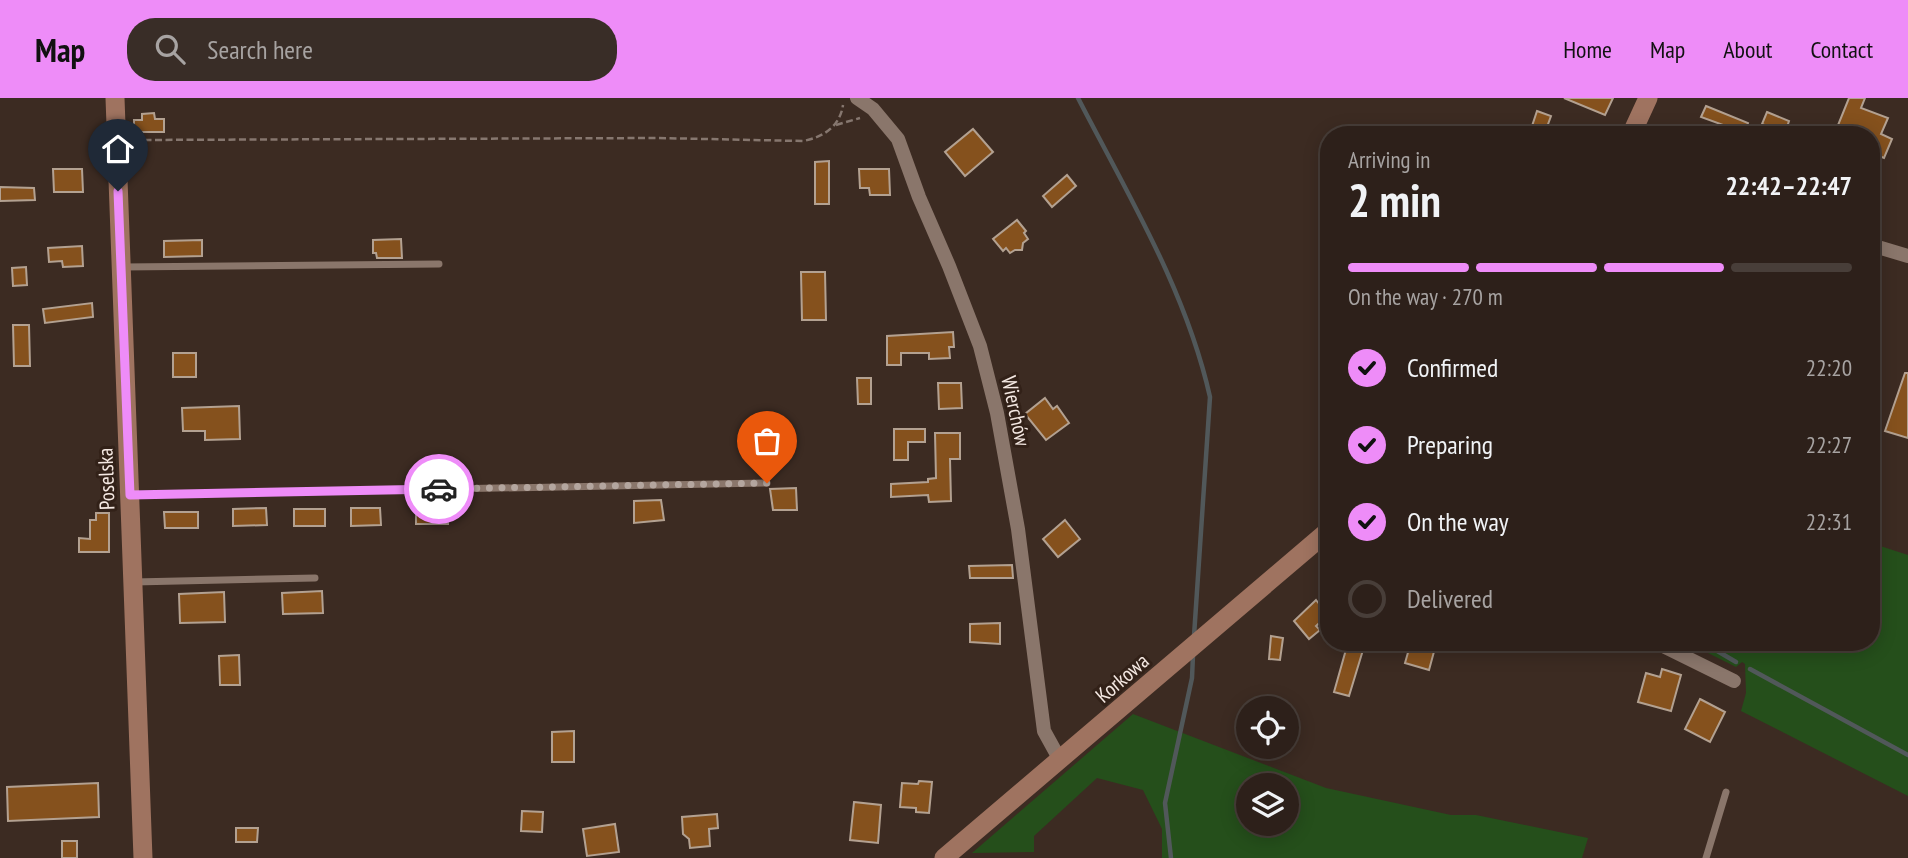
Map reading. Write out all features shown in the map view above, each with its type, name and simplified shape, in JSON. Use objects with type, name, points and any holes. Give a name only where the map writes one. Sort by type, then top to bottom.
[{"type":"street","name":"Poselska","points":[[115,98],[143,858]]},
{"type":"street","name":"Wierchów","points":[[857,98],[873,109],[898,139],[980,346],[997,413],[1018,529],[1044,731],[1060,760]]},
{"type":"street","points":[[1635,126],[1648,98]]},
{"type":"street","points":[[1880,248],[1908,256]]},
{"type":"street","name":"Korkowa","points":[[944,858],[1320,538]]},
{"type":"street","points":[[1672,651],[1734,681]]},
{"type":"lane","points":[[121,267],[439,264]]},
{"type":"lane","points":[[130,495],[767,483]]},
{"type":"lane","points":[[133,582],[314,578]]},
{"type":"lane","points":[[1706,858],[1726,792]]},
{"type":"path","points":[[116,140],[657,138],[803,141],[814,139],[836,124],[842,113],[842,98]]},
{"type":"green space","points":[[1880,546],[1908,555],[1908,796],[1741,711],[1746,693],[1745,664],[1742,662],[1736,667],[1704,651],[1880,651]]},
{"type":"green space","points":[[1133,714],[1236,753],[1236,759],[1250,759],[1287,773],[1236,773],[1236,836],[1299,836],[1299,778],[1326,788],[1451,815],[1476,815],[1588,838],[1582,858],[1162,858],[1162,829],[1143,790],[1097,778],[1034,836],[1034,852],[972,853]]},
{"type":"building","points":[[1564,98],[1613,98],[1605,115]]},
{"type":"building","points":[[1849,98],[1865,98],[1861,108],[1888,118],[1881,134],[1892,139],[1884,158],[1880,156],[1880,126],[1838,126]]},
{"type":"building","points":[[1706,106],[1748,123],[1747,126],[1726,126],[1701,117]]},
{"type":"building","points":[[1537,111],[1551,116],[1547,126],[1532,126]]},
{"type":"building","points":[[1767,112],[1789,121],[1787,126],[1762,124]]},
{"type":"building","points":[[154,113],[155,119],[164,119],[164,132],[134,132],[134,120],[142,120],[142,114]]},
{"type":"building","points":[[973,129],[993,152],[965,176],[945,152]]},
{"type":"building","points":[[829,161],[829,204],[815,204],[815,162]]},
{"type":"building","points":[[53,169],[82,169],[83,192],[54,192]]},
{"type":"building","points":[[859,169],[889,169],[890,195],[870,195],[869,188],[860,188]]},
{"type":"building","points":[[1067,175],[1076,186],[1052,207],[1043,196]]},
{"type":"building","points":[[0,187],[34,188],[35,200],[0,201]]},
{"type":"building","points":[[1017,220],[1026,231],[1024,233],[1028,239],[1023,243],[1022,250],[1010,253],[1006,248],[1003,251],[993,239]]},
{"type":"building","points":[[401,239],[402,258],[377,258],[376,253],[373,253],[373,240]]},
{"type":"building","points":[[202,240],[202,256],[164,257],[164,241]]},
{"type":"building","points":[[82,246],[83,266],[63,267],[62,261],[49,262],[48,248]]},
{"type":"building","points":[[26,267],[27,285],[13,286],[12,268]]},
{"type":"building","points":[[801,272],[825,272],[826,320],[802,320]]},
{"type":"building","points":[[92,303],[93,317],[45,323],[43,309]]},
{"type":"building","points":[[13,325],[29,325],[30,366],[14,366]]},
{"type":"building","points":[[953,332],[954,347],[949,347],[950,358],[929,359],[929,353],[901,353],[901,365],[887,365],[887,336]]},
{"type":"building","points":[[173,353],[196,353],[196,377],[173,377]]},
{"type":"building","points":[[1905,373],[1908,373],[1908,438],[1885,431]]},
{"type":"building","points":[[857,378],[871,378],[871,404],[858,404]]},
{"type":"building","points":[[938,383],[961,383],[962,408],[939,409]]},
{"type":"building","points":[[1045,398],[1053,409],[1057,406],[1069,423],[1046,440],[1025,414]]},
{"type":"building","points":[[239,406],[240,439],[205,440],[205,431],[183,431],[182,408]]},
{"type":"building","points":[[894,429],[925,429],[925,442],[908,442],[908,460],[894,460]]},
{"type":"building","points":[[935,433],[960,433],[960,459],[950,459],[951,501],[929,502],[928,495],[891,497],[891,484],[928,482],[928,479],[936,478]]},
{"type":"building","points":[[796,488],[797,510],[773,510],[770,489]]},
{"type":"building","points":[[661,500],[664,520],[634,523],[634,501]]},
{"type":"building","points":[[448,502],[448,524],[416,524],[416,503]]},
{"type":"building","points":[[266,508],[267,525],[233,526],[233,509]]},
{"type":"building","points":[[351,508],[380,508],[381,525],[351,526]]},
{"type":"building","points":[[294,509],[325,509],[325,526],[294,526]]},
{"type":"building","points":[[164,512],[198,512],[198,528],[165,528]]},
{"type":"building","points":[[96,513],[109,513],[109,552],[79,552],[79,538],[90,539],[90,520],[96,520]]},
{"type":"building","points":[[1065,520],[1080,539],[1058,557],[1043,539]]},
{"type":"building","points":[[1012,565],[1013,578],[970,578],[969,566]]},
{"type":"building","points":[[322,591],[323,613],[283,614],[282,593]]},
{"type":"building","points":[[224,592],[225,622],[180,623],[179,594]]},
{"type":"building","points":[[1316,600],[1320,605],[1320,622],[1316,626],[1320,630],[1309,639],[1294,621]]},
{"type":"building","points":[[1000,623],[1000,644],[970,642],[970,624]]},
{"type":"building","points":[[1271,636],[1283,638],[1280,660],[1269,659]]},
{"type":"building","points":[[1346,651],[1363,651],[1349,696],[1334,692]]},
{"type":"building","points":[[1408,651],[1434,651],[1429,670],[1405,663]]},
{"type":"building","points":[[239,655],[240,685],[220,685],[219,656]]},
{"type":"building","points":[[1662,669],[1681,675],[1671,711],[1638,702],[1646,673],[1660,677]]},
{"type":"building","points":[[1700,699],[1725,712],[1710,742],[1685,729]]},
{"type":"building","points":[[574,731],[574,762],[552,762],[552,732]]},
{"type":"building","points":[[919,781],[932,782],[929,813],[916,812],[916,808],[900,807],[902,783],[918,784]]},
{"type":"building","points":[[98,783],[99,817],[8,821],[7,787]]},
{"type":"building","points":[[854,802],[881,805],[878,843],[850,840]]},
{"type":"building","points":[[522,811],[543,812],[542,832],[521,831]]},
{"type":"building","points":[[717,814],[718,828],[709,829],[710,846],[690,848],[689,839],[683,834],[682,817]]},
{"type":"building","points":[[615,824],[619,852],[587,856],[583,829]]},
{"type":"building","points":[[236,828],[258,828],[257,842],[236,842]]},
{"type":"building","points":[[62,841],[77,841],[77,858],[62,858]]},
{"type":"waterway","points":[[1078,98],[1171,281],[1199,357],[1210,397],[1194,636]]},
{"type":"waterway","points":[[1717,651],[1736,662]]},
{"type":"waterway","points":[[1171,858],[1165,803],[1192,678],[1193,655]]},
{"type":"waterway","points":[[1750,669],[1908,755]]},
{"type":"way so far","points":[[439,489],[767,483]]},
{"type":"route","points":[[118,191],[130,495],[439,489]]}]
